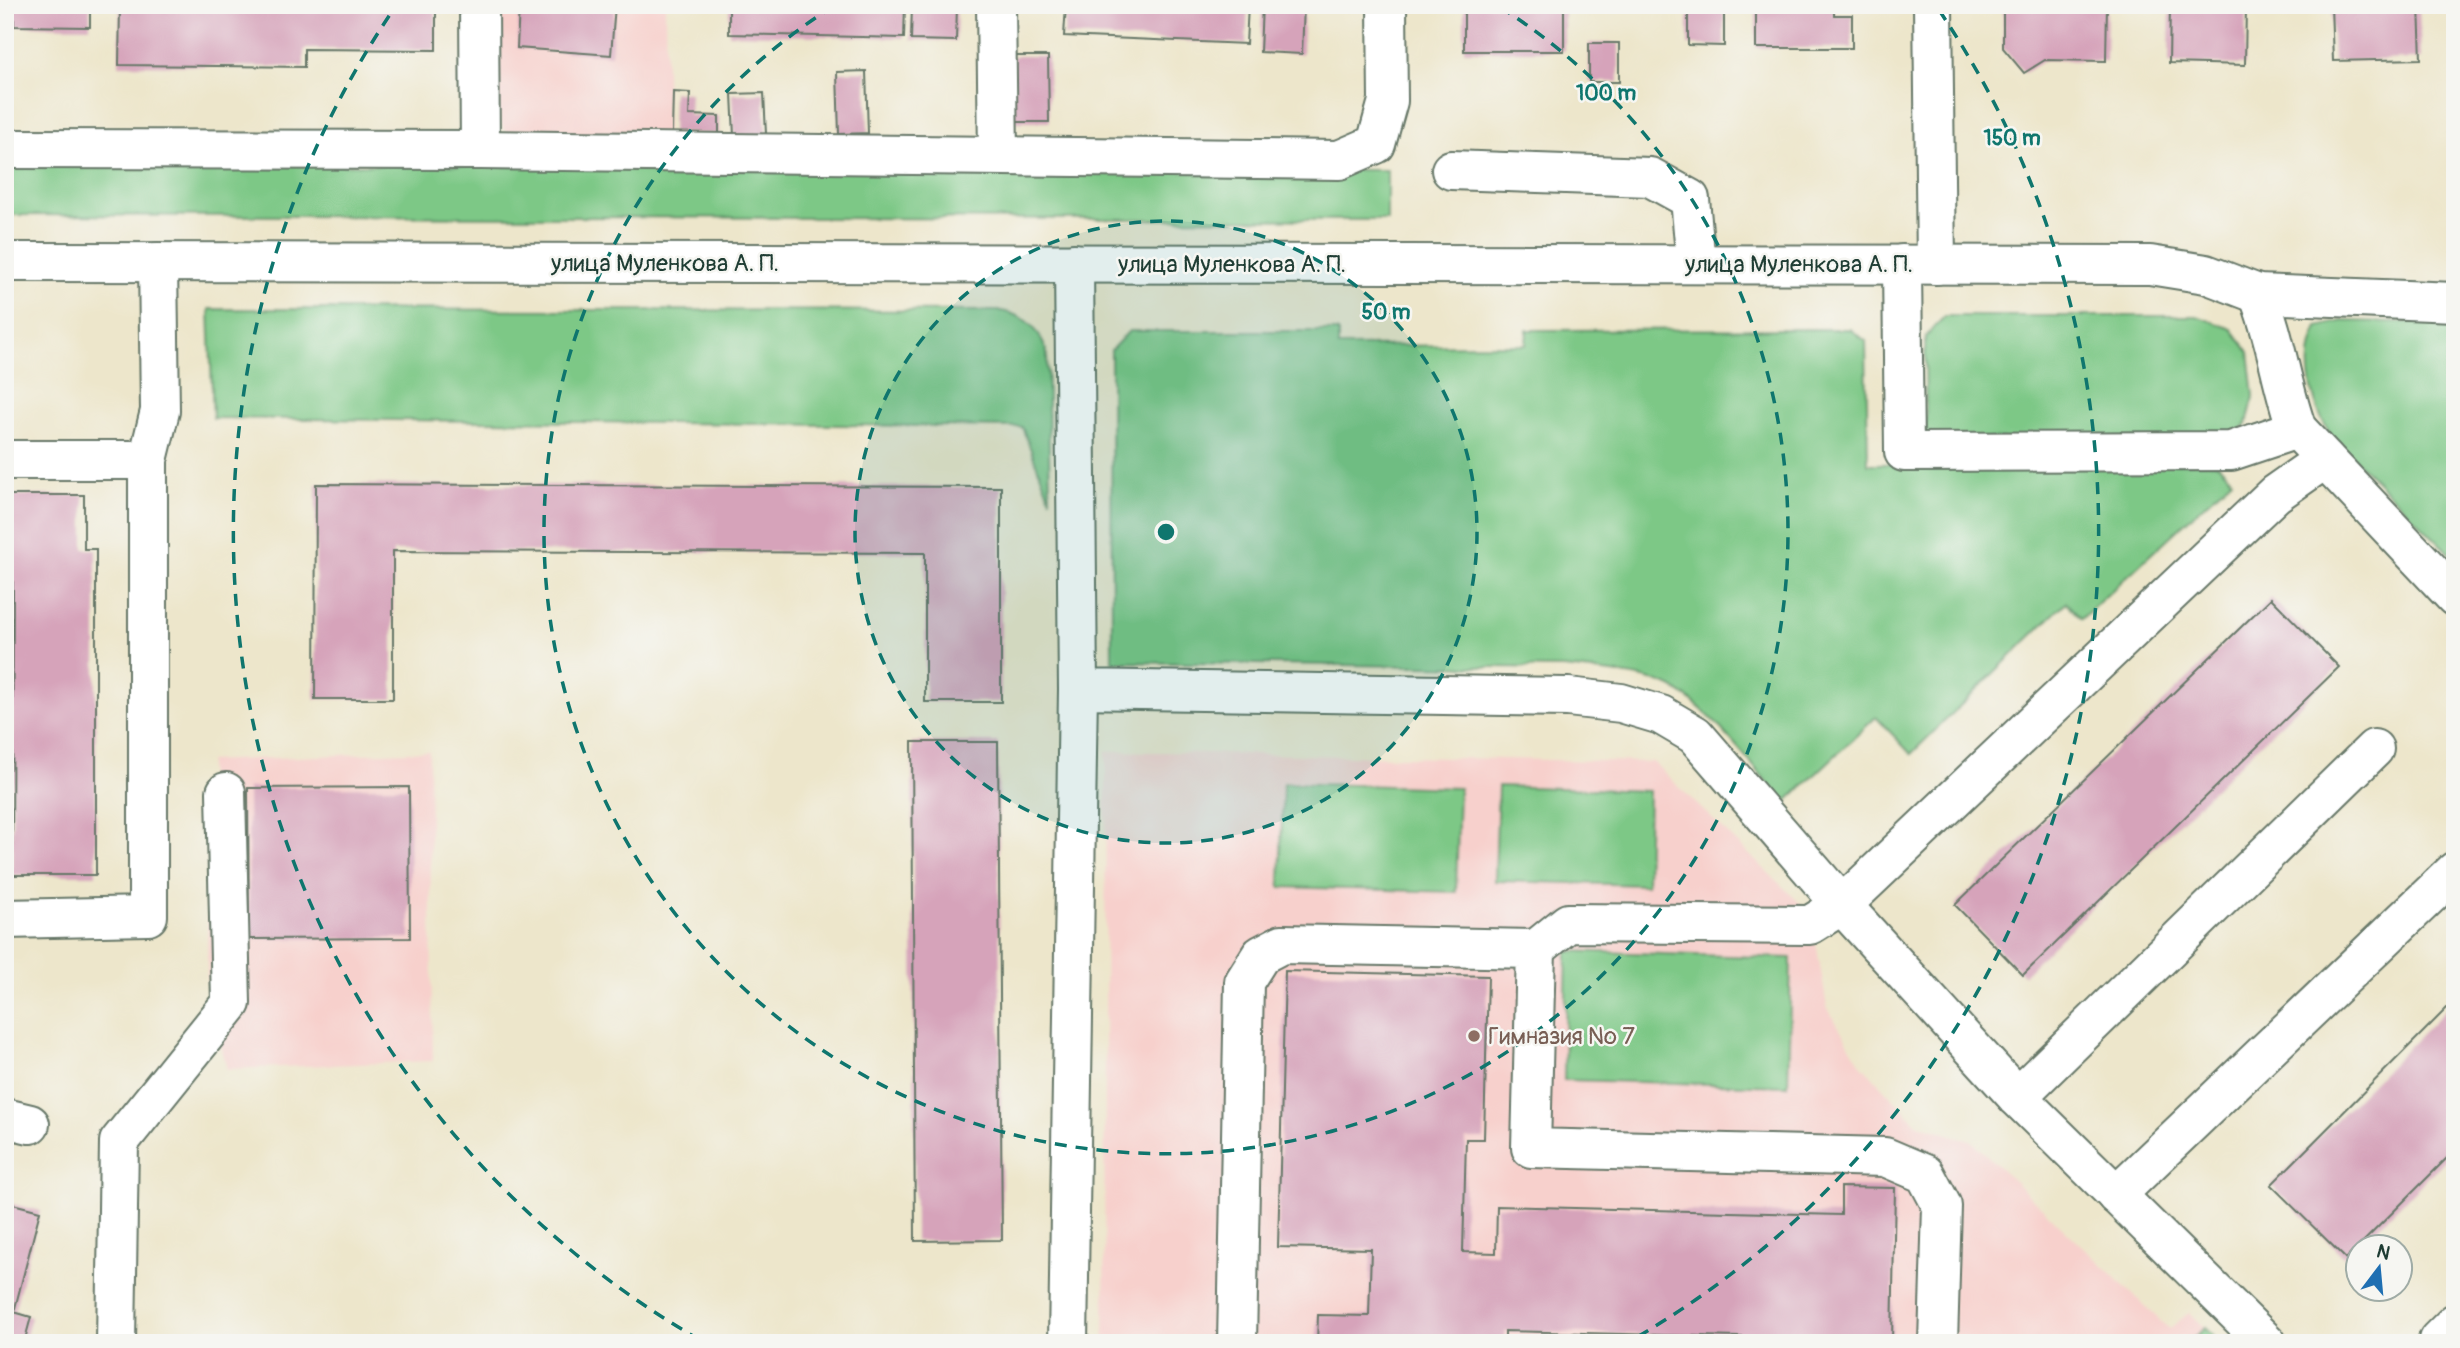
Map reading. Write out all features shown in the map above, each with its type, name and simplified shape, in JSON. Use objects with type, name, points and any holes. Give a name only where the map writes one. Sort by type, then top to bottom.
[{"type":"street","points":[[479,5],[480,150]]},
{"type":"street","points":[[996,5],[998,155]]},
{"type":"street","points":[[5,149],[480,150],[1339,160],[1376,144],[1388,101],[1387,5]]},
{"type":"street","points":[[1933,5],[1919,265],[1904,452],[2231,451],[2297,429]]},
{"type":"street","points":[[1451,170],[1650,177],[1690,199],[1696,264]]},
{"type":"street","name":"улица Муленкова А. П.","points":[[5,262],[2150,265],[2206,274],[2258,294],[2455,302]]},
{"type":"street","points":[[5,919],[148,916],[148,460],[160,411],[158,262]]},
{"type":"street","points":[[1068,1343],[1078,689],[1074,263]]},
{"type":"street","points":[[2258,294],[2271,325],[2287,400],[2297,429],[2455,597]]},
{"type":"street","points":[[1237,1343],[1244,982],[1261,955],[1282,944],[1536,949],[1568,923],[1810,925],[1842,905],[2275,494],[2325,459]]},
{"type":"street","points":[[5,460],[148,460]]},
{"type":"street","points":[[1078,689],[1569,697],[1621,703],[1661,715],[1695,735],[1842,905],[2017,1097],[2267,1343]]},
{"type":"street","points":[[2017,1097],[2374,749]]},
{"type":"street","points":[[116,1343],[119,1142],[231,1003],[226,792]]},
{"type":"street","points":[[2116,1195],[2455,871]]},
{"type":"street","points":[[1536,949],[1531,1148],[1885,1157],[1925,1174],[1942,1206],[1938,1343]]},
{"type":"shaded area","points":[[492,5],[665,5],[667,140],[522,141],[504,130],[494,106]]},
{"type":"shaded area","points":[[429,751],[433,1061],[227,1069],[207,994],[209,761]]},
{"type":"shaded area","name":"Гимназия № 7","points":[[1106,751],[1653,762],[1805,908],[1817,948],[1827,1007],[1861,1064],[1916,1123],[1973,1142],[2169,1329],[2189,1313],[2205,1328],[2187,1343],[1104,1343]]},
{"type":"green space","points":[[5,163],[1387,170],[1387,220],[5,215]]},
{"type":"green space","points":[[209,309],[1011,313],[1036,330],[1047,353],[1050,499],[1022,427],[213,418]]},
{"type":"green space","points":[[1945,316],[2197,316],[2232,329],[2249,352],[2254,396],[2247,424],[2230,438],[1926,439],[1925,337]]},
{"type":"green space","points":[[2342,321],[2455,323],[2455,559],[2334,439],[2326,427],[2311,385],[2310,355],[2318,327]]},
{"type":"green space","points":[[1850,329],[1866,341],[1868,464],[2217,463],[2232,479],[2081,619],[2066,602],[1911,754],[1876,717],[1785,803],[1700,708],[1671,687],[1646,679],[1564,668],[1112,662],[1111,350],[1129,331],[1338,331],[1338,346],[1526,345],[1527,330]]},
{"type":"green space","points":[[1283,783],[1459,788],[1456,892],[1280,887]]},
{"type":"green space","points":[[1498,786],[1649,791],[1647,885],[1495,881]]},
{"type":"green space","points":[[1567,951],[1791,958],[1788,1086],[1564,1080]]},
{"type":"green space","points":[[2205,1328],[2220,1343],[2187,1343]]},
{"type":"building","points":[[14,5],[90,5],[90,27],[14,26]]},
{"type":"building","points":[[120,5],[436,5],[436,50],[304,49],[304,67],[119,65]]},
{"type":"building","points":[[519,5],[615,5],[611,55],[517,48]]},
{"type":"building","points":[[729,5],[905,5],[904,38],[729,34]]},
{"type":"building","points":[[912,5],[957,5],[956,41],[911,40]]},
{"type":"building","points":[[1066,5],[1248,5],[1246,44],[1064,36]]},
{"type":"building","points":[[1262,5],[1304,5],[1302,54],[1260,52]]},
{"type":"building","points":[[1464,5],[1564,5],[1564,51],[1464,51]]},
{"type":"building","points":[[1688,5],[1724,5],[1724,46],[1688,45]]},
{"type":"building","points":[[1756,5],[1834,5],[1834,15],[1852,15],[1852,48],[1756,48]]},
{"type":"building","points":[[2003,5],[2107,5],[2106,61],[2045,60],[2024,73],[2003,48]]},
{"type":"building","points":[[2170,5],[2246,5],[2245,65],[2169,63]]},
{"type":"building","points":[[2331,5],[2419,5],[2421,59],[2333,61]]},
{"type":"building","points":[[1589,43],[1619,43],[1619,82],[1589,82]]},
{"type":"building","points":[[1013,56],[1048,56],[1049,122],[1013,122]]},
{"type":"building","points":[[866,71],[868,133],[839,134],[837,72]]},
{"type":"building","points":[[673,92],[690,93],[689,115],[719,116],[719,134],[672,133]]},
{"type":"building","points":[[764,93],[766,134],[734,136],[732,94]]},
{"type":"building","points":[[316,484],[1001,487],[1001,702],[925,702],[925,553],[393,551],[393,699],[315,699]]},
{"type":"building","points":[[5,495],[84,495],[84,549],[96,549],[96,875],[12,875],[13,582],[5,582]]},
{"type":"building","points":[[2271,598],[2339,667],[2023,975],[1955,905]]},
{"type":"building","points":[[912,742],[998,742],[1002,1240],[915,1241]]},
{"type":"building","points":[[409,787],[410,938],[249,939],[248,788]]},
{"type":"building","points":[[1285,971],[1488,976],[1484,1139],[1466,1139],[1463,1252],[1496,1253],[1497,1206],[1841,1215],[1841,1187],[1895,1188],[1892,1341],[1505,1331],[1505,1343],[1317,1343],[1318,1315],[1369,1316],[1371,1249],[1278,1247]]},
{"type":"building","points":[[2455,1000],[2455,1150],[2373,1232],[2344,1232],[2344,1257],[2271,1185]]},
{"type":"building","points":[[5,1202],[40,1211],[14,1312],[31,1317],[24,1343],[5,1343]]},
{"type":"place","name":"Гимназия № 7","points":[[1474,1036]]}]
